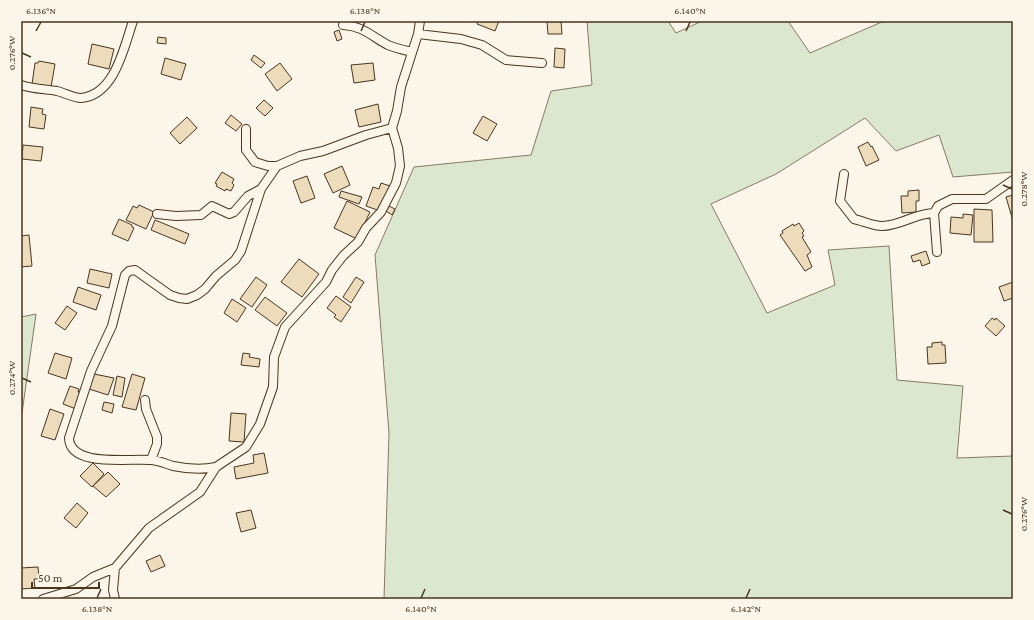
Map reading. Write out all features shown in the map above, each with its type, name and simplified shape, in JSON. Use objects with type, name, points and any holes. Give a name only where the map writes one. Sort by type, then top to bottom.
[{"type":"street","points":[[21,86],[61,92],[80,98],[92,95],[103,89],[116,69],[132,21]]},
{"type":"street","points":[[278,166],[261,190],[241,251],[235,260],[197,295],[187,299],[170,295],[135,270],[129,271],[125,276],[112,326],[90,371],[69,438],[69,445],[77,453],[112,461],[151,460],[174,466],[200,470],[216,467],[246,447],[260,424],[273,387],[274,357],[285,327],[326,282],[332,270],[343,256],[358,242],[366,228],[382,212],[396,183],[400,166],[398,148],[392,128],[397,111],[401,87],[418,34],[420,21]]},
{"type":"street","points":[[343,25],[364,29],[389,45],[412,52]]},
{"type":"street","points":[[418,34],[461,39],[482,45],[506,60],[542,63]]},
{"type":"street","points":[[246,129],[246,150],[255,162],[268,166],[278,166],[300,156],[323,151],[366,135],[392,128]]},
{"type":"street","points":[[844,174],[840,201],[854,219],[882,226],[899,223],[926,213],[934,213]]},
{"type":"street","points":[[937,252],[934,213],[938,206],[952,199],[986,199],[1013,180]]},
{"type":"street","points":[[157,214],[176,216],[201,215],[212,206],[229,214],[234,212],[248,196],[261,190]]},
{"type":"street","points":[[146,400],[148,414],[157,437],[157,444],[151,460]]},
{"type":"street","points":[[43,599],[76,589],[93,577],[115,568],[149,528],[200,492],[216,467]]},
{"type":"street","points":[[115,568],[113,590],[115,599]]},
{"type":"green space","points":[[587,21],[668,21],[676,33],[702,21],[788,21],[810,53],[884,21],[1013,21],[1013,172],[953,177],[939,135],[896,151],[865,118],[776,174],[711,204],[767,313],[835,285],[828,250],[889,246],[897,380],[963,386],[957,458],[1013,456],[1013,599],[384,599],[389,433],[375,255],[414,167],[531,155],[551,91],[592,85]]},
{"type":"green space","points":[[36,314],[22,413],[21,414],[21,317]]},
{"type":"building","points":[[478,21],[499,21],[495,31],[477,24]]},
{"type":"building","points":[[547,21],[561,21],[562,34],[548,34]]},
{"type":"building","points":[[339,30],[342,39],[337,41],[334,32]]},
{"type":"building","points":[[158,37],[166,38],[166,44],[157,43]]},
{"type":"building","points":[[92,44],[114,49],[109,69],[88,64]]},
{"type":"building","points":[[555,48],[565,49],[564,68],[554,67]]},
{"type":"building","points":[[254,55],[265,63],[261,68],[251,60]]},
{"type":"building","points":[[165,58],[186,64],[181,80],[161,74]]},
{"type":"building","points":[[39,61],[55,64],[51,87],[32,84],[35,63],[38,63]]},
{"type":"building","points":[[280,63],[292,79],[277,91],[265,74]]},
{"type":"building","points":[[373,63],[375,80],[354,83],[351,65]]},
{"type":"building","points":[[264,100],[273,108],[265,116],[256,108]]},
{"type":"building","points":[[378,104],[381,122],[359,127],[355,110]]},
{"type":"building","points":[[31,107],[43,109],[42,114],[46,115],[44,129],[29,127]]},
{"type":"building","points":[[231,115],[242,124],[236,131],[225,123]]},
{"type":"building","points":[[483,116],[497,124],[487,141],[473,133]]},
{"type":"building","points":[[187,117],[197,128],[180,144],[170,133]]},
{"type":"building","points":[[868,142],[871,147],[872,146],[879,160],[866,166],[858,147]]},
{"type":"building","points":[[23,145],[43,147],[41,161],[22,159]]},
{"type":"building","points":[[342,166],[350,185],[333,193],[324,174]]},
{"type":"building","points":[[222,172],[234,179],[232,183],[234,185],[231,191],[226,189],[225,191],[216,186],[217,184],[215,183]]},
{"type":"building","points":[[307,176],[315,198],[301,203],[293,181]]},
{"type":"building","points":[[381,183],[390,186],[380,211],[366,206],[373,187],[379,189]]},
{"type":"building","points":[[919,190],[919,201],[916,201],[916,212],[902,213],[901,196],[908,196],[908,191]]},
{"type":"building","points":[[341,191],[362,197],[359,204],[339,197]]},
{"type":"building","points":[[1013,195],[1013,221],[1006,197]]},
{"type":"building","points":[[347,201],[370,212],[357,239],[334,228]]},
{"type":"building","points":[[139,205],[154,212],[146,229],[126,220],[133,206],[137,208]]},
{"type":"building","points":[[389,206],[395,209],[392,215],[386,211]]},
{"type":"building","points":[[974,209],[992,210],[993,242],[974,242]]},
{"type":"building","points":[[963,214],[973,215],[971,235],[950,233],[951,217],[963,218]]},
{"type":"building","points":[[119,219],[132,225],[134,228],[128,241],[112,234]]},
{"type":"building","points":[[155,220],[189,234],[185,244],[151,230]]},
{"type":"building","points":[[799,223],[804,231],[802,233],[804,236],[802,237],[811,252],[807,255],[812,267],[805,271],[780,235],[783,233],[782,231],[793,224],[794,226]]},
{"type":"building","points":[[29,235],[32,266],[21,267],[21,236]]},
{"type":"building","points":[[926,251],[930,263],[922,266],[920,260],[913,262],[911,256]]},
{"type":"building","points":[[299,259],[319,274],[302,297],[281,282]]},
{"type":"building","points":[[90,269],[112,274],[109,288],[87,283]]},
{"type":"building","points":[[256,277],[267,285],[252,307],[240,299]]},
{"type":"building","points":[[356,277],[364,282],[351,303],[343,297]]},
{"type":"building","points":[[1013,282],[1013,298],[1004,301],[999,287]]},
{"type":"building","points":[[78,287],[101,295],[96,310],[73,302]]},
{"type":"building","points":[[336,296],[351,307],[341,322],[334,317],[336,315],[327,308]]},
{"type":"building","points":[[265,297],[287,313],[277,326],[255,310]]},
{"type":"building","points":[[232,299],[246,308],[237,322],[224,313]]},
{"type":"building","points":[[67,306],[77,313],[65,330],[55,323]]},
{"type":"building","points":[[992,318],[995,320],[996,318],[1005,326],[996,336],[985,326]]},
{"type":"building","points":[[942,342],[942,345],[945,345],[946,363],[928,364],[927,347],[932,347],[932,343]]},
{"type":"building","points":[[55,353],[72,358],[66,379],[48,373]]},
{"type":"building","points":[[243,353],[250,354],[249,357],[260,359],[259,367],[241,365]]},
{"type":"building","points":[[94,374],[114,378],[108,395],[89,389]]},
{"type":"building","points":[[132,374],[145,378],[136,410],[122,407]]},
{"type":"building","points":[[117,376],[125,378],[122,397],[113,395]]},
{"type":"building","points":[[70,386],[79,389],[78,392],[82,393],[76,409],[63,404]]},
{"type":"building","points":[[104,402],[114,404],[112,413],[102,410]]},
{"type":"building","points":[[50,409],[64,414],[55,440],[41,436]]},
{"type":"building","points":[[231,413],[246,414],[244,442],[229,441]]},
{"type":"building","points":[[264,453],[268,473],[236,479],[234,467],[254,463],[253,455]]},
{"type":"building","points":[[93,463],[104,474],[92,487],[80,476]]},
{"type":"building","points":[[108,472],[120,484],[106,497],[93,486]]},
{"type":"building","points":[[77,503],[88,513],[76,528],[64,518]]},
{"type":"building","points":[[251,510],[256,528],[241,532],[236,513]]},
{"type":"building","points":[[160,555],[165,566],[151,572],[146,561]]},
{"type":"building","points":[[38,567],[39,579],[34,579],[35,588],[21,589],[21,568]]}]
